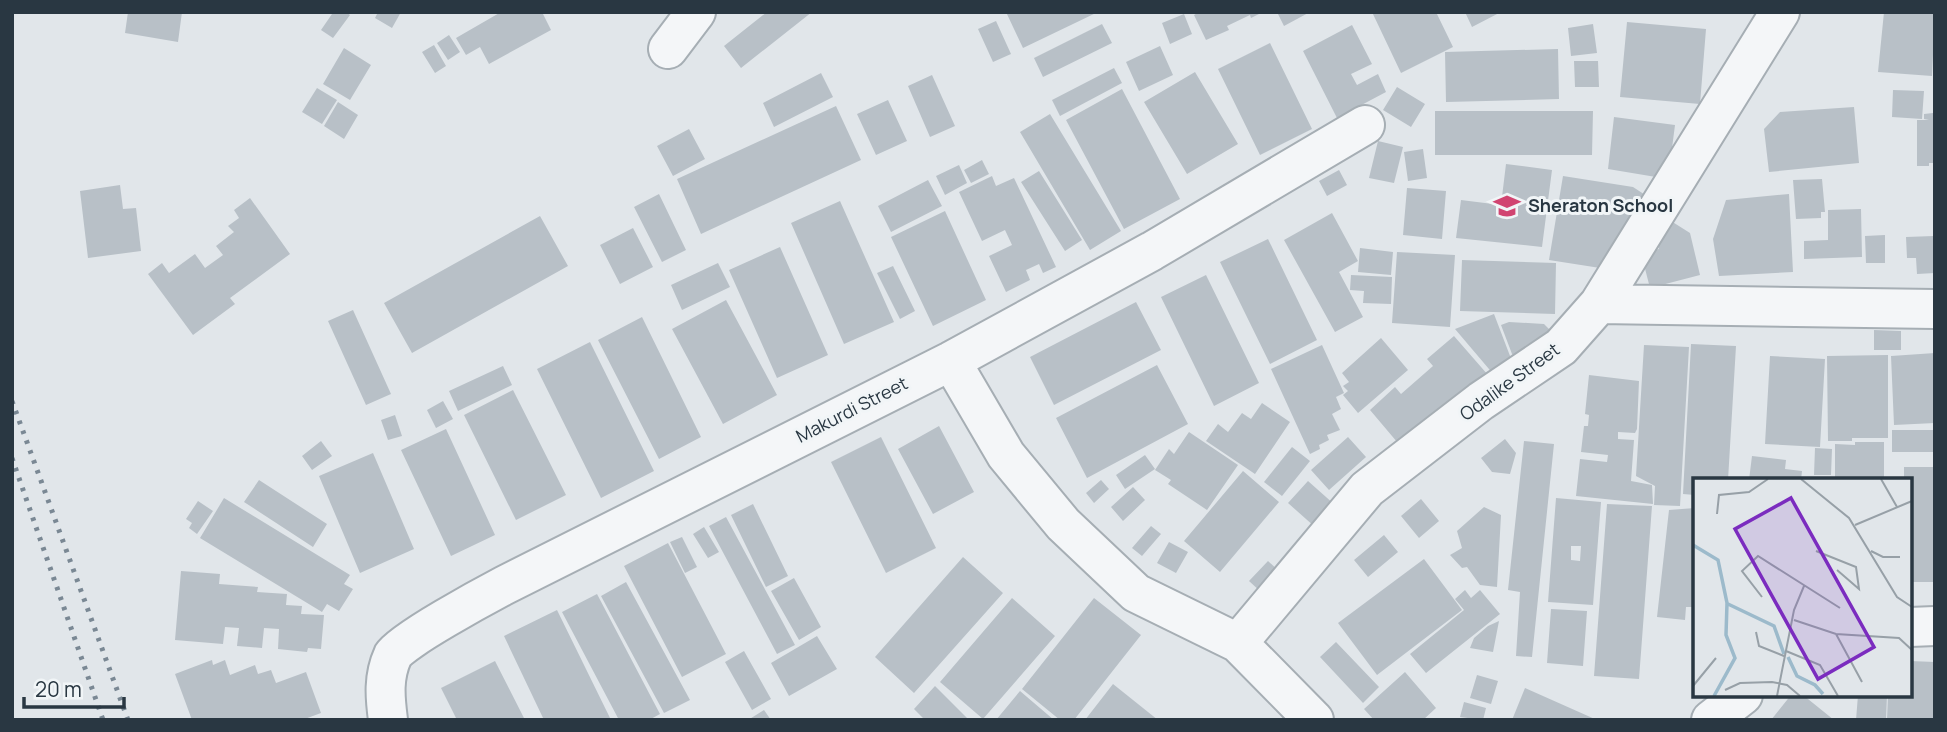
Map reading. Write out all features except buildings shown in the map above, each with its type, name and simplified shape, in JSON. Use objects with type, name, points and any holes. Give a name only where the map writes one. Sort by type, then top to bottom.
[{"type":"street","points":[[668,49],[696,12]]},
{"type":"street","name":"Odalike Street","points":[[1238,643],[1367,489],[1481,401],[1561,347],[1599,304],[1780,12]]},
{"type":"street","name":"Makurdi Street","points":[[388,720],[384,684],[394,652],[452,613],[951,361],[1152,251],[1365,125]]},
{"type":"street","points":[[1599,304],[1935,309]]},
{"type":"street","points":[[951,361],[1006,455],[1063,524],[1136,593],[1238,643],[1314,720]]},
{"type":"street","points":[[1912,627],[1935,626]]},
{"type":"street","points":[[1711,720],[1740,697]]},
{"type":"railway","points":[[12,401],[128,720]]},
{"type":"railway","points":[[12,458],[103,720]]},
{"type":"place","name":"Sheraton School","points":[[1507,206]]}]
